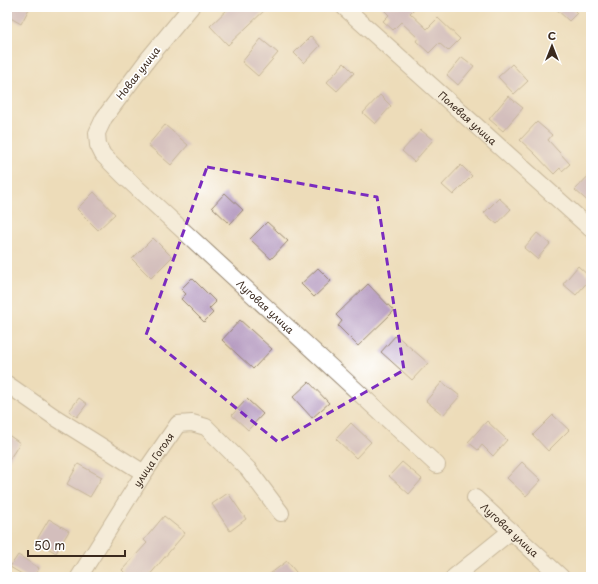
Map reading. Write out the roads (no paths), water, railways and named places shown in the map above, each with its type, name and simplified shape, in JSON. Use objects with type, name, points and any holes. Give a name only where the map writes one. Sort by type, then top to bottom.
[{"type":"street","name":"Новая улица","points":[[98,145],[97,133],[104,118],[148,59],[190,7]]},
{"type":"street","name":"Полевая улица","points":[[344,7],[591,229]]},
{"type":"street","name":"Луговая улица","points":[[98,145],[104,155],[124,176],[437,465]]},
{"type":"street","points":[[7,384],[53,416],[144,473]]},
{"type":"street","name":"улица Гоголя","points":[[79,577],[144,473],[178,424],[192,423],[206,427],[248,469],[281,513]]},
{"type":"street","name":"Луговая улица","points":[[476,498],[561,577]]},
{"type":"street","points":[[454,577],[511,531]]}]
